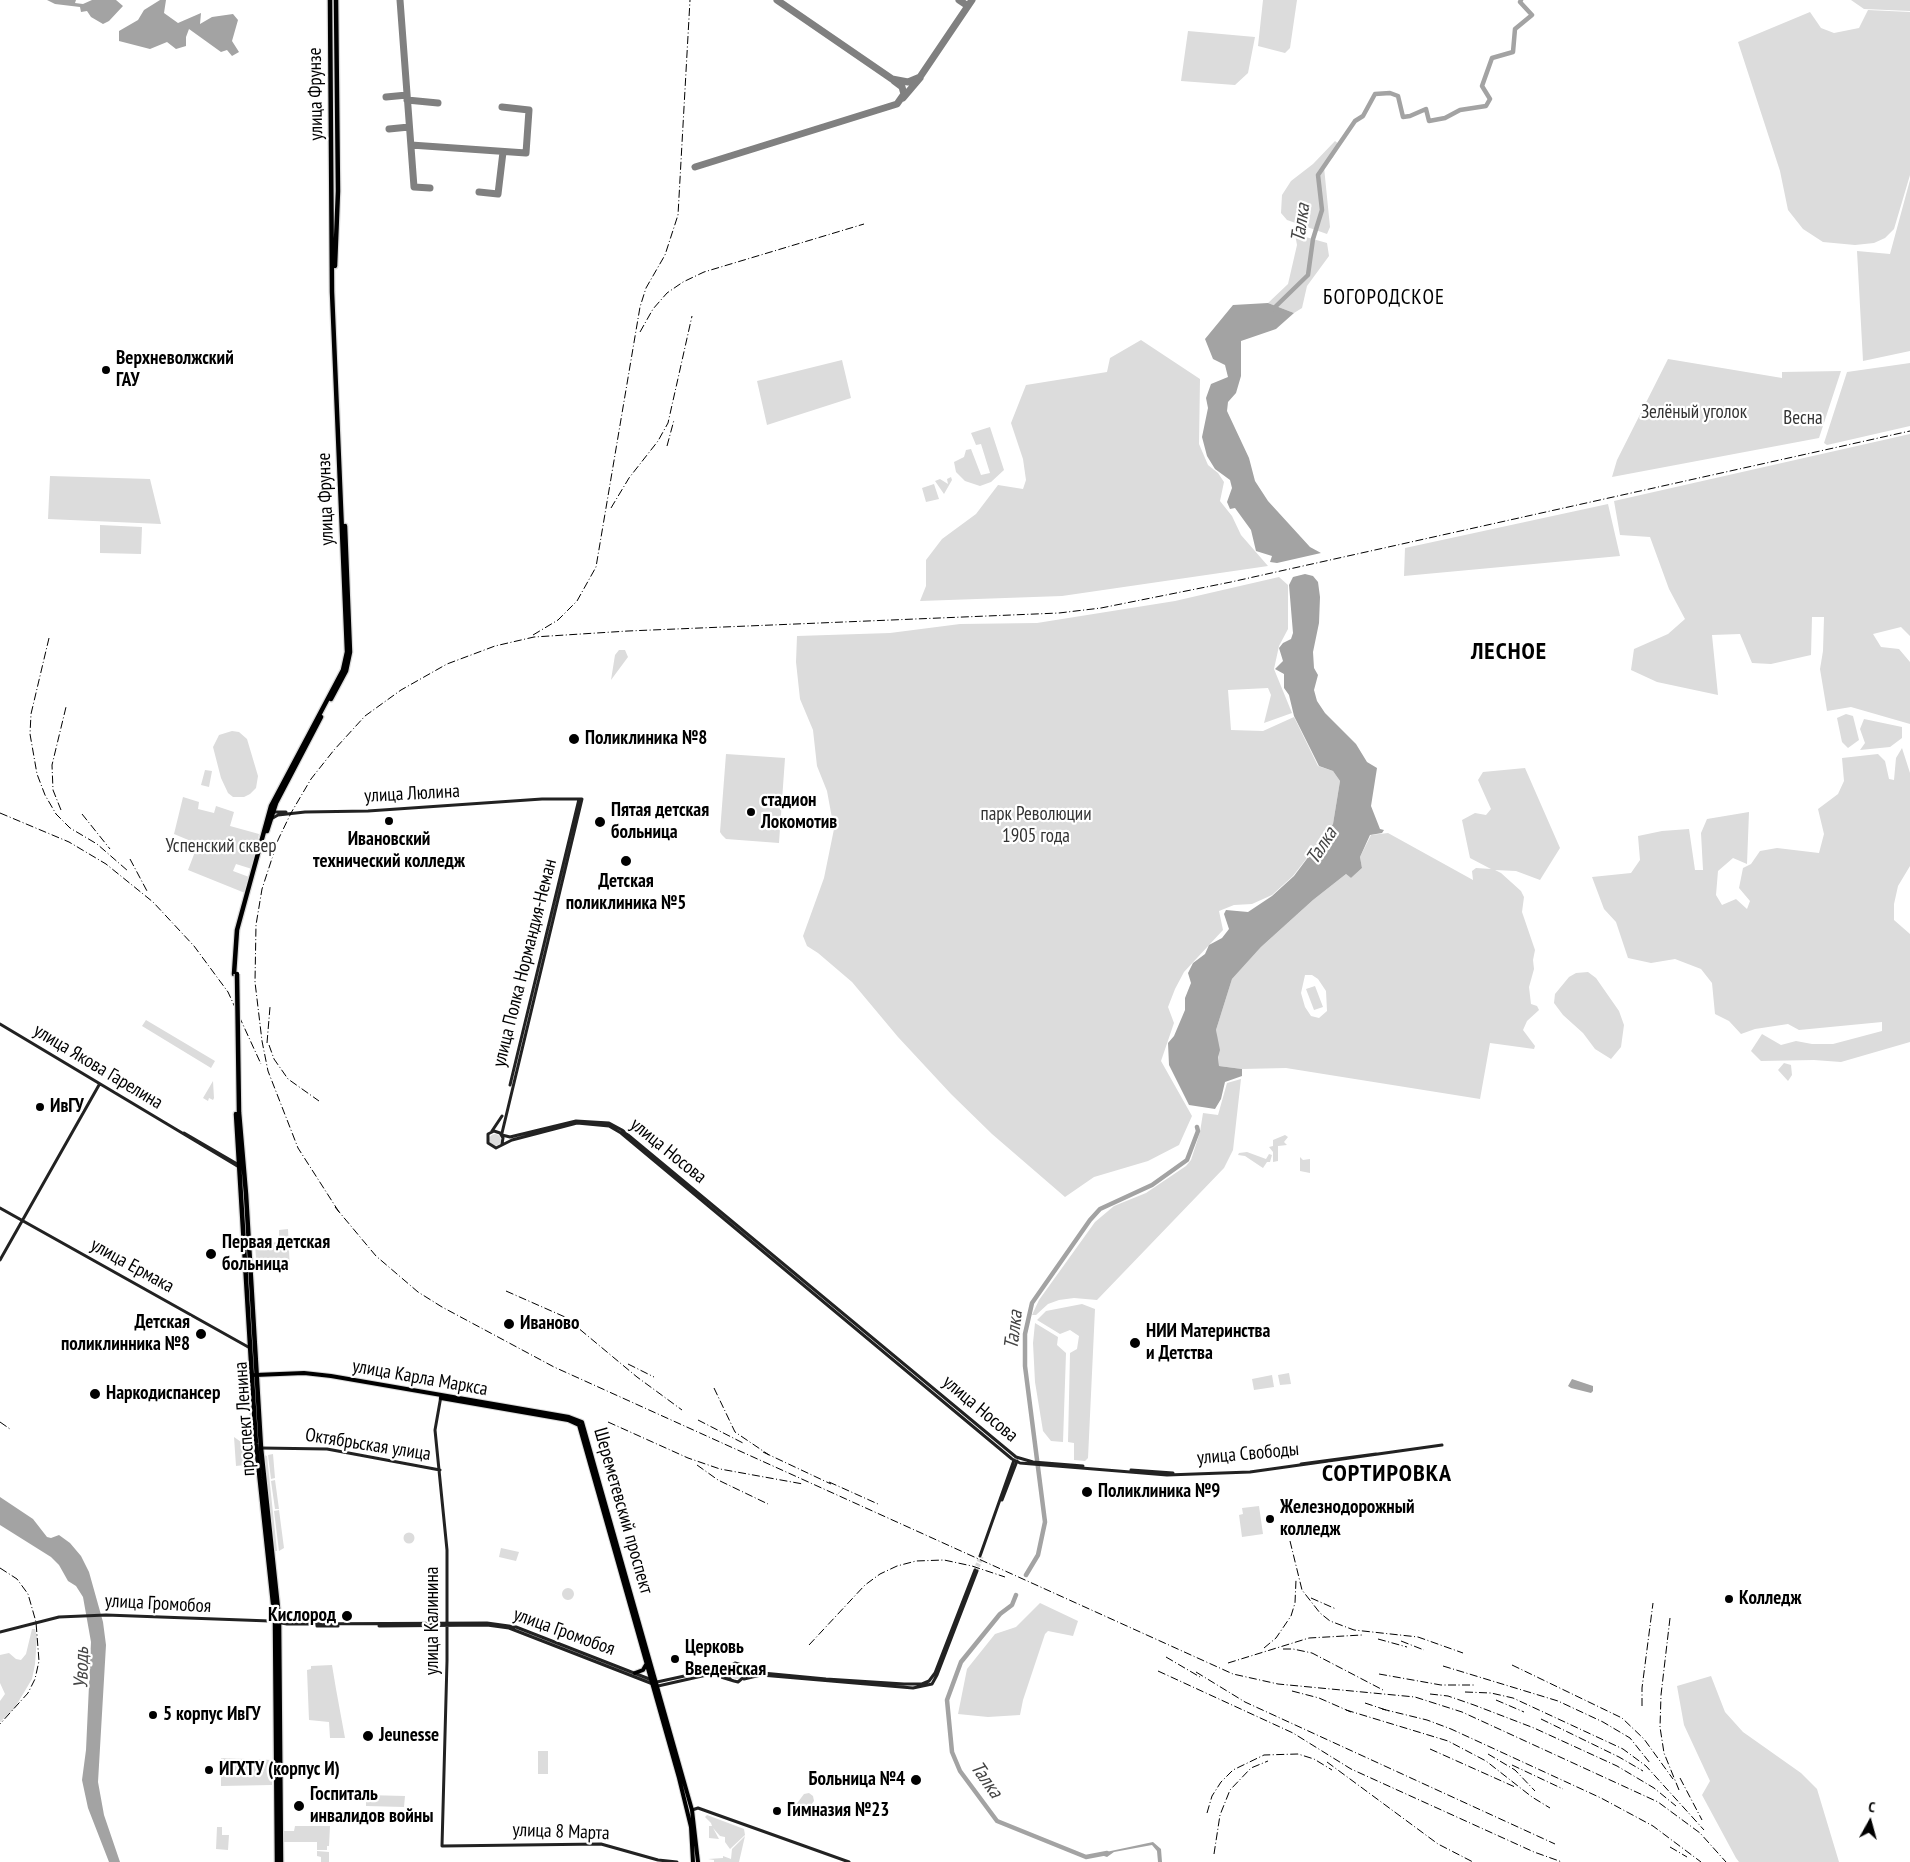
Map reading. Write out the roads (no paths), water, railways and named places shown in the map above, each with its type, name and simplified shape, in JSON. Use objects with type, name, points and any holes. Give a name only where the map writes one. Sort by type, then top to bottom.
[{"type":"highway","name":"улица Фрунзе","points":[[236,974],[237,934],[268,820],[279,793],[346,671],[350,659],[335,328],[330,0]]},
{"type":"highway","name":"улица Фрунзе","points":[[335,328],[338,120],[336,0]]},
{"type":"highway","points":[[332,121],[338,120]]},
{"type":"highway","name":"улица Фрунзе","points":[[268,820],[274,814],[279,793]]},
{"type":"highway","name":"проспект Ленина","points":[[236,974],[238,1112],[252,1349],[277,1622],[279,1862]]},
{"type":"highway","name":"проспект Ленина","points":[[255,1375],[256,1444],[279,1634],[279,1862]]},
{"type":"main road","points":[[279,793],[278,805],[280,810],[291,813]]},
{"type":"main road","name":"улица Люлина","points":[[557,799],[581,799]]},
{"type":"main road","points":[[570,799],[576,804],[576,810]]},
{"type":"main road","name":"улица Люлина","points":[[274,814],[581,799]]},
{"type":"main road","name":"улица Полка Нормандия-Неман","points":[[555,904],[576,810],[581,799]]},
{"type":"main road","name":"улица Полка Нормандия-Неман","points":[[492,1132],[502,1118],[581,799]]},
{"type":"main road","points":[[274,814],[285,812]]},
{"type":"main road","name":"улица Полка Нормандия-Неман","points":[[502,1134],[546,941]]},
{"type":"main road","name":"улица Якова Гарелина","points":[[0,1024],[99,1085],[242,1168]]},
{"type":"main road","points":[[0,1260],[99,1085]]},
{"type":"main road","name":"улица Носова","points":[[502,1134],[510,1137],[566,1124],[592,1123],[609,1126],[633,1140],[1016,1459]]},
{"type":"main road","points":[[492,1132],[502,1134],[502,1144],[496,1148],[489,1145],[487,1139],[492,1132]]},
{"type":"main road","name":"улица Носова","points":[[502,1144],[533,1132]]},
{"type":"main road","name":"улица Ермака","points":[[0,1208],[252,1349]]},
{"type":"main road","name":"улица Карла Маркса","points":[[255,1375],[304,1374],[327,1376],[441,1396],[581,1424]]},
{"type":"main road","name":"улица Калинина","points":[[441,1396],[435,1430],[447,1550],[448,1624],[442,1846]]},
{"type":"main road","name":"Шереметевский проспект","points":[[581,1424],[671,1740],[691,1828],[693,1862]]},
{"type":"main road","name":"улица Свободы","points":[[1016,1459],[1042,1464],[1178,1475],[1250,1472],[1442,1445],[1249,1471],[1178,1473],[1042,1464]]},
{"type":"main road","name":"Октябрьская улица","points":[[261,1448],[319,1448],[440,1470]]},
{"type":"main road","points":[[981,1557],[1016,1459]]},
{"type":"main road","points":[[655,1683],[711,1674],[731,1680],[742,1680],[761,1675],[913,1688],[932,1684],[976,1570]]},
{"type":"main road","name":"Шереметевский проспект","points":[[634,1609],[646,1663],[655,1683]]},
{"type":"main road","name":"улица Громобоя","points":[[0,1632],[36,1622],[81,1615],[277,1622],[487,1625],[516,1630],[655,1683]]},
{"type":"main road","name":"улица Громобоя","points":[[277,1622],[287,1626],[487,1622],[508,1625],[635,1673],[655,1683]]},
{"type":"main road","points":[[279,1634],[287,1626]]},
{"type":"main road","points":[[635,1673],[643,1670],[646,1663]]},
{"type":"main road","points":[[655,1683],[738,1663],[752,1672],[816,1680]]},
{"type":"main road","points":[[730,1666],[727,1674],[731,1680]]},
{"type":"main road","points":[[742,1680],[746,1675],[745,1668]]},
{"type":"main road","name":"Шереметевский проспект","points":[[677,1766],[692,1810],[698,1862]]},
{"type":"main road","points":[[692,1810],[698,1808],[849,1862]]},
{"type":"main road","name":"улица 8 Марта","points":[[442,1846],[600,1844],[658,1860],[677,1862]]},
{"type":"water","points":[[47,0],[76,0],[75,3],[83,4],[92,0],[116,0],[123,6],[109,21],[103,24],[91,17],[87,11],[81,12],[80,7],[55,4]]},
{"type":"water","points":[[160,0],[166,0],[164,13],[178,23],[201,13],[200,24],[212,17],[233,14],[238,20],[232,41],[239,52],[232,56],[227,50],[221,52],[189,29],[186,37],[186,46],[176,49],[167,42],[150,49],[119,41],[119,31],[138,20],[144,10]]},
{"type":"water","points":[[1268,303],[1294,313],[1276,329],[1241,341],[1241,376],[1236,393],[1228,402],[1227,411],[1249,458],[1255,481],[1268,501],[1310,547],[1321,553],[1277,563],[1270,562],[1272,556],[1256,551],[1251,530],[1235,508],[1230,509],[1227,502],[1232,488],[1230,480],[1215,469],[1207,456],[1202,437],[1208,408],[1206,398],[1211,384],[1228,377],[1225,365],[1213,359],[1205,339],[1233,305]]},
{"type":"water","points":[[1305,574],[1313,576],[1318,582],[1320,597],[1319,623],[1313,652],[1314,668],[1318,675],[1314,690],[1317,701],[1325,713],[1356,744],[1367,762],[1377,768],[1371,806],[1380,829],[1384,830],[1382,833],[1370,835],[1360,857],[1362,868],[1351,878],[1346,874],[1313,900],[1261,947],[1232,979],[1216,1030],[1220,1050],[1218,1057],[1219,1066],[1242,1069],[1242,1076],[1225,1082],[1221,1099],[1215,1109],[1189,1105],[1169,1065],[1168,1043],[1174,1036],[1185,1010],[1185,998],[1191,983],[1188,973],[1193,963],[1205,954],[1209,945],[1222,938],[1229,929],[1224,914],[1226,910],[1248,912],[1272,896],[1294,876],[1333,824],[1340,781],[1333,771],[1319,766],[1294,716],[1289,695],[1284,688],[1284,674],[1275,669],[1283,661],[1279,648],[1283,643],[1291,639],[1293,633],[1289,585],[1293,577]]},
{"type":"water","points":[[1572,1379],[1593,1386],[1593,1391],[1591,1393],[1571,1388],[1568,1386]]},
{"type":"water","name":"Уводь","points":[[0,1497],[33,1519],[47,1537],[51,1538],[59,1535],[70,1543],[81,1556],[89,1572],[103,1622],[106,1645],[98,1782],[104,1815],[120,1862],[109,1862],[88,1808],[82,1780],[86,1750],[91,1642],[83,1597],[76,1586],[68,1581],[59,1565],[51,1557],[0,1525]]},
{"type":"water","points":[[1153,1842],[1161,1849],[1162,1862],[1158,1862],[1157,1851],[1152,1845],[1114,1852],[1107,1857],[1101,1855],[1106,1852]]},
{"type":"waterway","name":"Талка","points":[[1272,310],[1308,275],[1313,239],[1322,210],[1318,175],[1355,121],[1363,116],[1375,94],[1390,93],[1398,96],[1403,117],[1426,109],[1429,121],[1445,118],[1460,110],[1486,106],[1490,99],[1482,86],[1492,58],[1513,52],[1515,29],[1532,15],[1520,2],[1521,0]]},
{"type":"waterway","name":"Талка","points":[[1026,1575],[1038,1555],[1045,1522],[1025,1366],[1025,1334],[1032,1303],[1090,1220],[1100,1209],[1152,1185],[1187,1160],[1198,1131],[1197,1127]]},
{"type":"waterway","name":"Талка","points":[[1016,1595],[1012,1605],[1000,1614],[961,1662],[947,1700],[952,1752],[960,1771],[997,1821],[1086,1857],[1107,1853]]},
{"type":"tunnel","points":[[977,1571],[982,1557]]},
{"type":"tunnel","points":[[975,1570],[979,1559]]},
{"type":"railway","points":[[533,635],[558,620],[577,601],[596,567],[640,307],[646,288],[665,255],[678,215],[690,0]]},
{"type":"railway","points":[[640,332],[653,309],[667,293],[683,282],[704,272],[864,224]]},
{"type":"railway","points":[[611,508],[629,478],[658,441],[668,423],[692,316]]},
{"type":"railway","points":[[667,446],[674,420]]},
{"type":"railway","points":[[339,1212],[298,1148],[268,1071],[262,1041],[255,982],[256,925],[262,889],[278,840],[291,813],[311,779],[334,750],[365,716],[401,690],[447,664],[495,646],[534,637],[628,631],[1059,613],[1101,608],[1231,582],[1910,431]]},
{"type":"railway","points":[[49,638],[31,714],[30,734],[37,774],[45,795],[56,814],[70,828],[97,844],[128,871]]},
{"type":"railway","points":[[61,810],[53,790],[52,765],[66,707]]},
{"type":"railway","points":[[0,813],[69,842],[106,864],[153,902],[194,946],[228,992],[261,1064]]},
{"type":"railway","points":[[82,814],[110,849]]},
{"type":"railway","points":[[130,859],[147,891]]},
{"type":"railway","points":[[267,1043],[270,1007]]},
{"type":"railway","points":[[269,1045],[274,1059],[288,1079],[319,1101]]},
{"type":"railway","points":[[335,1207],[376,1256],[418,1292],[442,1307],[554,1367],[1233,1674],[1278,1684],[1415,1697],[1462,1712],[1658,1802],[1700,1833],[1726,1862]]},
{"type":"railway","points":[[506,1291],[565,1317],[637,1377],[682,1410]]},
{"type":"railway","points":[[628,1364],[654,1377]]},
{"type":"railway","points":[[714,1388],[735,1432],[769,1455]]},
{"type":"railway","points":[[698,1420],[743,1443]]},
{"type":"railway","points":[[0,1422],[10,1429]]},
{"type":"railway","points":[[608,1422],[688,1458],[720,1469],[803,1484]]},
{"type":"railway","points":[[763,1452],[831,1484]]},
{"type":"railway","points":[[697,1465],[718,1480],[768,1504]]},
{"type":"railway","points":[[829,1482],[878,1504]]},
{"type":"railway","points":[[1290,1541],[1302,1590],[1320,1613],[1330,1621],[1354,1630],[1418,1637],[1463,1653]]},
{"type":"railway","points":[[809,1645],[865,1585],[880,1574],[897,1566],[916,1561],[944,1560],[972,1566],[1005,1577]]},
{"type":"railway","points":[[0,1568],[17,1579],[28,1594],[36,1622],[39,1661],[35,1679],[28,1693],[0,1724]]},
{"type":"railway","points":[[1264,1648],[1276,1638],[1291,1616],[1295,1603],[1296,1580]]},
{"type":"railway","points":[[1311,1598],[1336,1609]]},
{"type":"railway","points":[[1642,1706],[1642,1688],[1653,1603]]},
{"type":"railway","points":[[1670,1618],[1661,1695],[1660,1727],[1664,1753],[1679,1790]]},
{"type":"railway","points":[[1228,1663],[1309,1638],[1362,1635]]},
{"type":"railway","points":[[1378,1639],[1407,1647]]},
{"type":"railway","points":[[1401,1641],[1424,1650]]},
{"type":"railway","points":[[1283,1649],[1312,1653],[1383,1690]]},
{"type":"railway","points":[[1166,1657],[1200,1677]]},
{"type":"railway","points":[[1512,1665],[1622,1718],[1644,1739],[1673,1779]]},
{"type":"railway","points":[[1443,1666],[1558,1701],[1603,1722],[1630,1738],[1650,1763]]},
{"type":"railway","points":[[1158,1671],[1293,1733],[1351,1769],[1534,1852],[1562,1862]]},
{"type":"railway","points":[[1196,1672],[1245,1702],[1555,1844]]},
{"type":"railway","points":[[1379,1674],[1441,1685],[1476,1685]]},
{"type":"railway","points":[[1292,1691],[1319,1698],[1351,1712]]},
{"type":"railway","points":[[1465,1692],[1491,1693],[1513,1698],[1623,1749],[1646,1766],[1704,1830]]},
{"type":"railway","points":[[1430,1694],[1448,1696],[1534,1728],[1617,1766],[1654,1788],[1676,1806]]},
{"type":"railway","points":[[1496,1700],[1524,1712]]},
{"type":"railway","points":[[1365,1703],[1389,1711]]},
{"type":"railway","points":[[1382,1709],[1427,1720],[1451,1729],[1601,1798],[1653,1826],[1701,1862]]},
{"type":"railway","points":[[1346,1710],[1448,1741],[1486,1761],[1532,1797],[1550,1808]]},
{"type":"railway","points":[[1541,1719],[1619,1757],[1643,1771]]},
{"type":"railway","points":[[1430,1749],[1515,1787]]},
{"type":"railway","points":[[1207,1813],[1212,1796],[1221,1782],[1233,1770],[1264,1755],[1298,1754],[1314,1759],[1332,1770]]},
{"type":"railway","points":[[1488,1754],[1515,1770],[1535,1791]]},
{"type":"railway","points":[[1214,1854],[1220,1815],[1230,1790],[1251,1768],[1268,1761]]},
{"type":"railway","points":[[1327,1762],[1438,1844],[1473,1862]]},
{"type":"railway","points":[[1512,1765],[1563,1789]]},
{"type":"railway","points":[[1680,1778],[1702,1820]]},
{"type":"railway","points":[[1670,1847],[1687,1857]]},
{"type":"place","name":"Верхневолжский ГАУ","points":[[106,370]]},
{"type":"place","name":"Поликлиника №8","points":[[574,739]]},
{"type":"place","name":"стадион Локомотив","points":[[751,812]]},
{"type":"place","name":"Ивановский технический колледж","points":[[389,821]]},
{"type":"place","name":"Пятая детская больница","points":[[600,822]]},
{"type":"place","name":"Детская поликлиника №5","points":[[626,861]]},
{"type":"place","name":"ИвГУ","points":[[40,1107]]},
{"type":"place","name":"Первая детская больница","points":[[211,1254]]},
{"type":"place","name":"Иваново","points":[[509,1324]]},
{"type":"place","name":"Детская поликлинника №8","points":[[201,1334]]},
{"type":"place","name":"НИИ Материнства и Детства","points":[[1135,1343]]},
{"type":"place","name":"Наркодиспансер","points":[[95,1394]]},
{"type":"place","name":"Поликлиника №9","points":[[1087,1492]]},
{"type":"place","name":"Железнодорожный колледж","points":[[1270,1519]]},
{"type":"place","name":"Колледж","points":[[1729,1599]]},
{"type":"place","name":"Кислород","points":[[347,1616]]},
{"type":"place","name":"Церковь Введенская","points":[[675,1659]]},
{"type":"place","name":"5 корпус ИвГУ","points":[[153,1715]]},
{"type":"place","name":"Jeunesse","points":[[368,1736]]},
{"type":"place","name":"ИГХТУ (корпус И)","points":[[209,1770]]},
{"type":"place","name":"Больница №4","points":[[916,1780]]},
{"type":"place","name":"Госпиталь инвалидов войны","points":[[299,1806]]},
{"type":"place","name":"Гимназия №23","points":[[777,1811]]},
{"type":"district","name":"БОГОРОДСКОЕ","points":[[1384,298]]},
{"type":"district","name":"ЛЕСНОЕ","points":[[1509,652]]},
{"type":"district","name":"СОРТИРОВКА","points":[[1387,1474]]},
{"type":"park label","name":"Зелёный уголок","points":[[1694,413]]},
{"type":"park label","name":"Весна","points":[[1803,419]]},
{"type":"park label","name":"парк Революции 1905 года","points":[[1036,826]]},
{"type":"park label","name":"Успенский сквер","points":[[221,847]]}]
